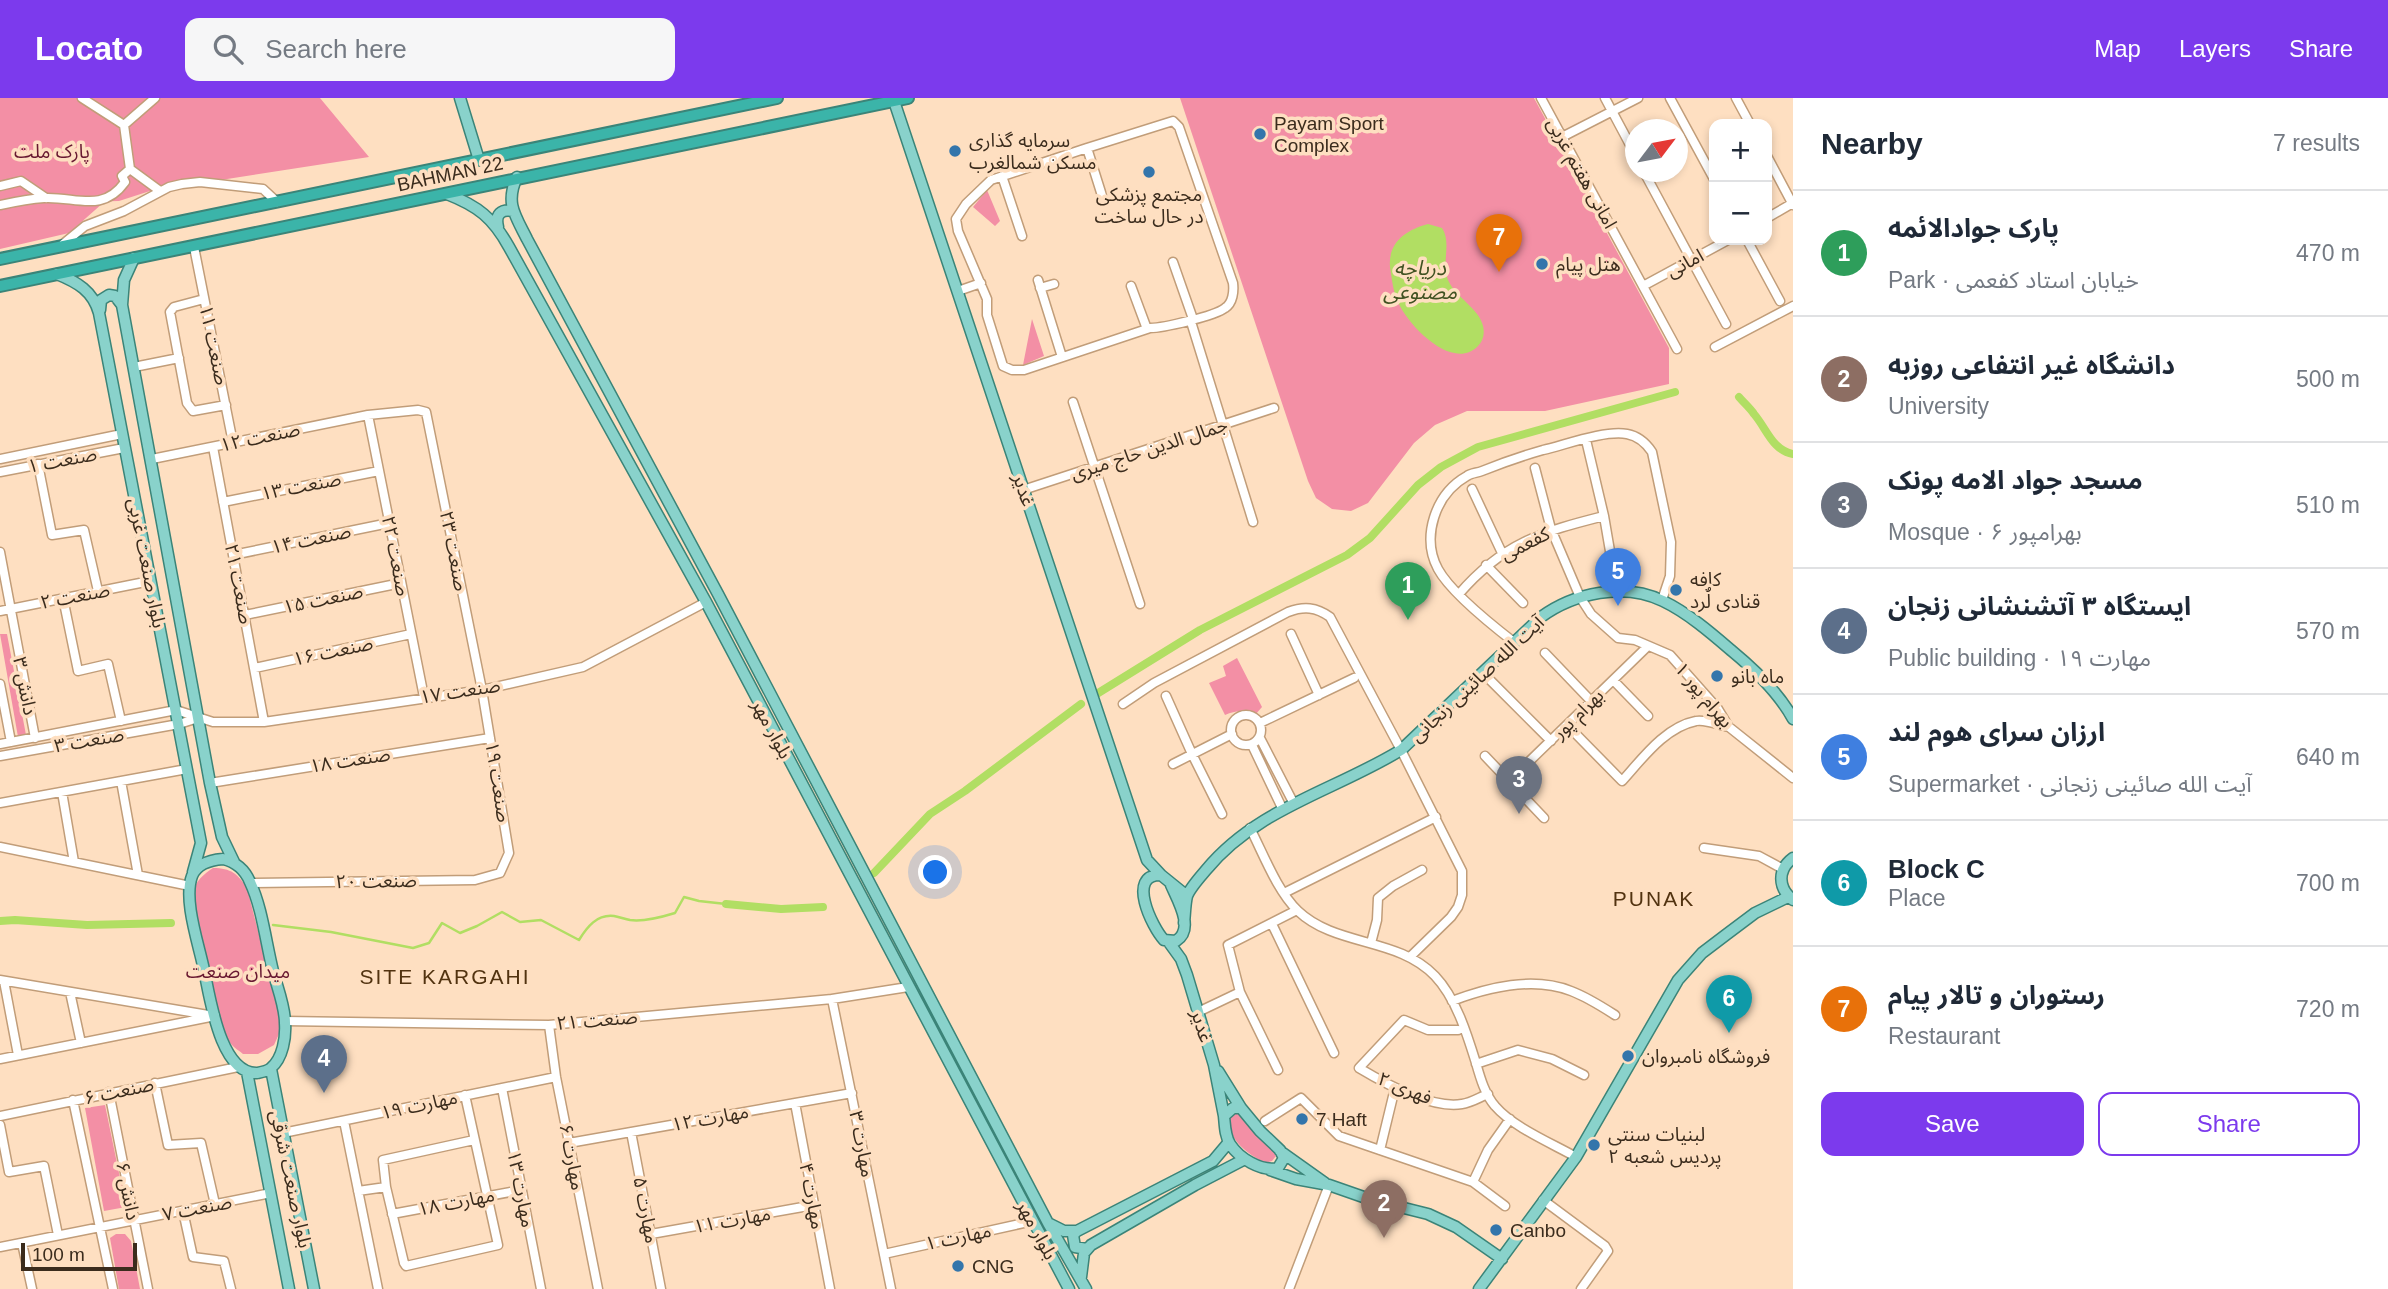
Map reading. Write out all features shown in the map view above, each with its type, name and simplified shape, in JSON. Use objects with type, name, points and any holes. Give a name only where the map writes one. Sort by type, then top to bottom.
[{"type":"highway","name":"BAHMAN 22","points":[[0,259],[777,98]]},
{"type":"highway","name":"BAHMAN 22","points":[[0,286],[908,98]]},
{"type":"main road","points":[[460,98],[479,160]]},
{"type":"main road","name":"غدیر","points":[[894,101],[1147,860],[1147,879],[1143,889],[1148,914],[1161,937],[1181,960],[1198,1012],[1214,1065],[1229,1142]]},
{"type":"main road","points":[[498,227],[496,220],[499,214],[505,210],[513,211],[510,198],[517,177]]},
{"type":"main road","name":"بلوار مهر","points":[[447,194],[470,203],[498,227],[706,602],[1069,1289]]},
{"type":"main road","name":"بلوار مهر","points":[[513,211],[1083,1285]]},
{"type":"main road","name":"بلوار صنعت غربی","points":[[134,258],[124,280],[122,305],[210,783],[222,837],[234,862]]},
{"type":"main road","name":"بلوار صنعت غربی","points":[[57,274],[88,290],[99,313],[201,844],[193,872]]},
{"type":"main road","points":[[99,313],[101,300],[109,295],[115,296],[122,305]]},
{"type":"main road","name":"آیت الله صائینی زنجانی","points":[[1187,896],[1223,849],[1250,828],[1375,766],[1401,750],[1541,617],[1558,605],[1580,597],[1617,592],[1635,593],[1662,600],[1705,628],[1748,665],[1771,688],[1793,719]]},
{"type":"main road","points":[[843,863],[856,857]]},
{"type":"main road","points":[[1479,1289],[1576,1157],[1678,980],[1702,953],[1755,913],[1791,899],[1783,889],[1780,878],[1783,869],[1793,858]]},
{"type":"main road","points":[[212,860],[234,862],[251,883],[285,1021],[283,1047],[278,1059],[271,1069],[260,1073],[243,1070],[225,1047],[194,925],[190,886],[193,872],[212,860]]},
{"type":"main road","name":"غدیر","points":[[1147,860],[1171,885]]},
{"type":"main road","points":[[1147,879],[1153,875],[1161,875]]},
{"type":"main road","points":[[1171,885],[1187,896],[1184,923]]},
{"type":"main road","points":[[1171,885],[1180,904],[1184,923],[1181,960]]},
{"type":"main road","points":[[1168,942],[1182,937]]},
{"type":"main road","points":[[1214,1065],[1241,1108],[1280,1150],[1327,1184]]},
{"type":"main road","name":"بلوار صنعت شرقی","points":[[271,1069],[314,1289]]},
{"type":"main road","name":"بلوار صنعت شرقی","points":[[243,1070],[271,1193],[289,1289]]},
{"type":"main road","points":[[1224,1116],[1233,1108],[1241,1108]]},
{"type":"main road","points":[[1048,1223],[1064,1231],[1077,1231],[1213,1161],[1229,1142],[1245,1159],[1270,1170],[1428,1214],[1456,1227],[1502,1259]]},
{"type":"main road","points":[[1270,1170],[1282,1164],[1284,1158],[1280,1150]]},
{"type":"main road","points":[[1077,1231],[1073,1241],[1076,1247],[1087,1249],[1195,1185],[1245,1159]]},
{"type":"main road","points":[[1083,1285],[1081,1267],[1087,1249]]},
{"type":"street","points":[[82,98],[124,125],[130,169],[160,191]]},
{"type":"street","points":[[124,125],[155,98]]},
{"type":"street","name":"امانی هفتم غربی","points":[[1541,98],[1677,349]]},
{"type":"street","points":[[1605,98],[1625,135]]},
{"type":"street","points":[[1562,137],[1638,98]]},
{"type":"street","points":[[1670,98],[1709,170]]},
{"type":"street","points":[[1736,98],[1747,119]]},
{"type":"street","points":[[1173,121],[1179,127],[1234,291],[1225,308],[1192,322],[1147,329],[1024,370],[1012,370],[1003,366],[987,315],[981,282],[958,230],[956,219],[965,204],[991,180],[1002,176],[1173,121]]},
{"type":"street","points":[[1087,148],[1104,202]]},
{"type":"street","points":[[1772,165],[1793,204],[1772,215]]},
{"type":"street","points":[[0,205],[46,198],[70,201],[105,200],[117,193],[125,183],[122,176],[130,169]]},
{"type":"street","points":[[1002,176],[1022,236]]},
{"type":"street","points":[[0,186],[21,181],[46,198]]},
{"type":"street","points":[[1650,182],[1726,324]]},
{"type":"street","points":[[61,246],[85,226],[124,211],[160,191],[182,184],[211,183],[263,189],[277,202]]},
{"type":"street","name":"امانی","points":[[1643,286],[1719,245]]},
{"type":"street","points":[[1750,245],[1780,302]]},
{"type":"street","name":"صنعت ۱۱","points":[[194,247],[233,443]]},
{"type":"street","points":[[1173,262],[1253,522]]},
{"type":"street","points":[[958,291],[981,282]]},
{"type":"street","points":[[1055,284],[1039,284],[1062,358]]},
{"type":"street","points":[[1131,286],[1147,329]]},
{"type":"street","points":[[204,299],[171,309],[189,407],[193,411],[226,405]]},
{"type":"street","points":[[1714,347],[1793,306]]},
{"type":"street","points":[[134,368],[179,358]]},
{"type":"street","points":[[1073,402],[1140,604]]},
{"type":"street","name":"جمال الدین حاج میری","points":[[1024,490],[1274,408]]},
{"type":"street","name":"صنعت ۱۲","points":[[152,459],[368,415],[418,410],[426,412]]},
{"type":"street","name":"صنعت ۲۳","points":[[426,412],[482,690]]},
{"type":"street","name":"صنعت ۲۲","points":[[368,415],[424,697]]},
{"type":"street","name":"صنعت ۱","points":[[0,459],[122,434]]},
{"type":"street","points":[[1516,643],[1459,594],[1438,568],[1431,545],[1433,520],[1437,506],[1444,496],[1466,476],[1508,460],[1608,434],[1628,434],[1643,441],[1652,452],[1671,542],[1670,576],[1662,600]]},
{"type":"street","points":[[1586,440],[1604,516],[1617,592]]},
{"type":"street","name":"صنعت ۲۱","points":[[213,447],[264,722]]},
{"type":"street","name":"صنعت ۱","points":[[0,472],[124,448]]},
{"type":"street","points":[[38,464],[52,535],[84,530],[98,591]]},
{"type":"street","name":"بهرام پور ۱","points":[[1535,468],[1551,529],[1580,597],[1591,614],[1618,638],[1635,640],[1670,655],[1718,709],[1729,727],[1793,778]]},
{"type":"street","name":"صنعت ۱۳","points":[[223,502],[379,471]]},
{"type":"street","points":[[1472,489],[1502,553]]},
{"type":"street","name":"کفعمی","points":[[1459,594],[1486,565],[1502,553],[1551,529],[1604,516]]},
{"type":"street","name":"صنعت ۱۴","points":[[233,555],[389,523]]},
{"type":"street","name":"دانش ۳","points":[[0,552],[35,738]]},
{"type":"street","points":[[1486,565],[1523,603]]},
{"type":"street","name":"صنعت ۲","points":[[0,611],[150,581]]},
{"type":"street","name":"صنعت ۱۵","points":[[245,615],[401,583]]},
{"type":"street","points":[[63,598],[78,671],[108,664],[121,721]]},
{"type":"street","name":"صنعت ۱۷","points":[[176,710],[224,724],[264,722],[482,690],[583,667],[706,602]]},
{"type":"street","points":[[1123,704],[1154,682],[1297,608],[1315,608],[1330,617],[1462,871],[1462,895],[1451,917],[1411,956]]},
{"type":"street","name":"صنعت ۱۶","points":[[255,668],[411,634]]},
{"type":"street","points":[[1291,634],[1319,695]]},
{"type":"street","name":"بهرام پور","points":[[1508,782],[1648,646]]},
{"type":"street","points":[[1545,653],[1591,701]]},
{"type":"street","points":[[1483,673],[1551,741]]},
{"type":"street","points":[[1260,723],[1354,678]]},
{"type":"street","points":[[1613,680],[1648,716]]},
{"type":"street","name":"دانش ۳","points":[[0,684],[11,742]]},
{"type":"street","name":"صنعت ۱۹","points":[[482,690],[509,853],[500,873]]},
{"type":"street","points":[[1166,696],[1222,814]]},
{"type":"street","name":"صنعت ۳","points":[[0,744],[176,710]]},
{"type":"street","points":[[1245,715],[1254,717],[1260,723],[1260,738],[1252,745],[1243,745],[1231,734],[1232,725],[1237,718],[1245,715]]},
{"type":"street","name":"صنعت ۳","points":[[0,756],[179,724],[198,718]]},
{"type":"street","points":[[1567,725],[1622,780],[1661,740],[1681,726],[1698,720],[1729,727]]},
{"type":"street","points":[[1174,764],[1231,734]]},
{"type":"street","name":"صنعت ۱۸","points":[[210,783],[490,738]]},
{"type":"street","points":[[1260,738],[1294,804]]},
{"type":"street","points":[[1252,745],[1283,810]]},
{"type":"street","points":[[1485,756],[1544,818]]},
{"type":"street","points":[[0,803],[187,769]]},
{"type":"street","points":[[121,781],[138,875]]},
{"type":"street","points":[[62,792],[74,862]]},
{"type":"street","points":[[1284,893],[1436,817]]},
{"type":"street","points":[[1250,828],[1284,893],[1297,910],[1313,923],[1411,956],[1436,976],[1452,1001],[1493,1105],[1510,1119],[1576,1157]]},
{"type":"street","points":[[0,847],[190,886]]},
{"type":"street","points":[[1704,848],[1759,856],[1783,869]]},
{"type":"street","points":[[1371,943],[1377,920],[1378,898],[1422,870]]},
{"type":"street","name":"صنعت ۲۰","points":[[251,883],[475,880],[500,873]]},
{"type":"street","points":[[1278,1069],[1240,992],[1228,945],[1297,910]]},
{"type":"street","points":[[1272,924],[1334,1053]]},
{"type":"street","points":[[18,1055],[2,980],[215,1016]]},
{"type":"street","points":[[1452,1001],[1484,989],[1523,984],[1553,986],[1571,990],[1615,1015]]},
{"type":"street","name":"صنعت ۲۱","points":[[285,1021],[549,1025],[832,999],[908,986]]},
{"type":"street","points":[[70,992],[81,1043]]},
{"type":"street","points":[[1198,1012],[1240,992]]},
{"type":"street","name":"مهارت ۳","points":[[832,999],[891,1289]]},
{"type":"street","points":[[0,1059],[215,1016]]},
{"type":"street","name":"فهری ۲","points":[[1458,1030],[1428,1030],[1404,1020],[1359,1068],[1395,1088],[1440,1102],[1462,1104],[1488,1094]]},
{"type":"street","name":"مهارت ۶","points":[[549,1025],[556,1077],[598,1289]]},
{"type":"street","points":[[1476,1064],[1518,1050],[1552,1059],[1584,1075]]},
{"type":"street","name":"صنعت ۶","points":[[0,1116],[155,1083],[243,1070]]},
{"type":"street","name":"مهارت ۱۹","points":[[282,1133],[556,1077]]},
{"type":"street","points":[[155,1083],[168,1144],[201,1143],[215,1204]]},
{"type":"street","name":"مهارت ۱۳","points":[[502,1088],[538,1289]]},
{"type":"street","points":[[1380,1150],[1395,1088]]},
{"type":"street","name":"دانش ۶","points":[[109,1092],[148,1289]]},
{"type":"street","name":"مهارت ۱۲","points":[[569,1143],[852,1093]]},
{"type":"street","points":[[466,1095],[498,1245],[404,1264],[386,1187],[383,1160],[474,1140]]},
{"type":"street","points":[[1265,1121],[1301,1098],[1339,1136],[1474,1182],[1505,1206]]},
{"type":"street","name":"دانش ۶","points":[[73,1100],[113,1289]]},
{"type":"street","name":"مهارت ۴","points":[[794,1103],[830,1289]]},
{"type":"street","points":[[1474,1182],[1488,1150],[1510,1119]]},
{"type":"street","points":[[344,1121],[378,1289]]},
{"type":"street","points":[[0,1125],[9,1172],[44,1166],[58,1236]]},
{"type":"street","name":"مهارت ۵","points":[[631,1132],[661,1289]]},
{"type":"street","points":[[1289,1289],[1327,1184]]},
{"type":"street","points":[[358,1191],[386,1187]]},
{"type":"street","name":"مهارت ۱۸","points":[[392,1214],[521,1190]]},
{"type":"street","name":"صنعت ۷","points":[[0,1247],[271,1193]]},
{"type":"street","points":[[1543,1200],[1608,1251],[1581,1289]]},
{"type":"street","name":"مهارت ۱۱","points":[[651,1234],[814,1205]]},
{"type":"street","points":[[183,1210],[192,1257],[224,1261],[230,1289]]},
{"type":"street","name":"مهارت ۱","points":[[884,1254],[1032,1221]]},
{"type":"street","points":[[22,1243],[32,1289]]},
{"type":"green space","name":"پارک ملت","points":[[0,98],[320,98],[369,157],[150,191],[119,201],[81,202],[103,203],[69,233],[0,249]]},
{"type":"green space","points":[[1180,98],[1534,98],[1669,348],[1669,384],[1545,411],[1467,411],[1435,425],[1414,443],[1368,503],[1351,511],[1332,509],[1316,498],[1308,481]]},
{"type":"green space","points":[[987,190],[1000,221],[995,226],[973,207]]},
{"type":"green space","points":[[1032,319],[1044,356],[1023,365]]},
{"type":"green space","points":[[0,634],[7,634],[26,735],[18,737]]},
{"type":"green space","points":[[1237,658],[1262,707],[1255,715],[1240,711],[1225,715],[1209,683],[1226,676],[1223,666]]},
{"type":"green space","name":"میدان صنعت","points":[[213,868],[233,873],[247,888],[279,1013],[279,1034],[274,1045],[258,1054],[243,1054],[231,1044],[206,970],[193,893],[198,881]]},
{"type":"green space","points":[[105,1105],[126,1207],[104,1211],[85,1108]]},
{"type":"green space","points":[[1230,1112],[1239,1112],[1270,1147],[1276,1156],[1272,1161],[1265,1163],[1238,1143],[1230,1129]]},
{"type":"green space","points":[[116,1234],[125,1234],[131,1241],[140,1289],[119,1289],[110,1238]]},
{"type":"water","name":"دریاچه مصنوعی","points":[[1428,224],[1442,228],[1446,240],[1448,280],[1477,314],[1483,326],[1484,335],[1481,342],[1468,353],[1457,354],[1433,343],[1412,324],[1395,295],[1390,258],[1395,244],[1412,230]]},
{"type":"waterway","points":[[1095,695],[1200,630],[1347,555],[1370,538],[1418,485],[1441,467],[1478,447],[1675,392]]},
{"type":"waterway","points":[[1739,397],[1775,444],[1793,454]]},
{"type":"waterway","points":[[874,873],[930,814],[1081,704]]},
{"type":"waterway","points":[[273,925],[331,932],[413,948],[429,943],[442,923],[460,933],[502,912],[520,922],[541,920],[579,940],[589,926],[602,917],[614,916],[630,920],[659,918],[675,913],[684,897],[726,904]]},
{"type":"waterway","points":[[726,904],[781,909],[823,907]]},
{"type":"waterway","points":[[0,921],[87,925],[171,923]]},
{"type":"place","name":"Payam Sport Complex","points":[[1260,134]]},
{"type":"place","name":"سرمایه گذاری مسکن شمالغرب","points":[[955,151]]},
{"type":"place","name":"مجتمع پزشکی در حال ساخت","points":[[1149,172]]},
{"type":"place","name":"هتل پیام","points":[[1542,264]]},
{"type":"place","name":"رستوران و تالار پیام","points":[[1499,272]]},
{"type":"place","name":"کافه قنادی لٌرد","points":[[1676,590]]},
{"type":"place","name":"ارزان سرای هوم لند","points":[[1618,606]]},
{"type":"place","name":"پارک جوادالائمه","points":[[1408,620]]},
{"type":"place","name":"ماه بانو","points":[[1717,676]]},
{"type":"place","name":"مسجد جواد الامه پونک","points":[[1519,814]]},
{"type":"place","name":"Block C","points":[[1729,1033]]},
{"type":"place","name":"فروشگاه نامبروان","points":[[1628,1056]]},
{"type":"place","name":"ایستگاه ۳ آتشنشانی زنجان","points":[[324,1093]]},
{"type":"place","name":"7 Haft","points":[[1302,1119]]},
{"type":"place","name":"لبنیات سنتی پردیس شعبه ۲","points":[[1594,1145]]},
{"type":"place","name":"Canbo","points":[[1496,1230]]},
{"type":"place","name":"دانشگاه غیر انتفاعی روزبه","points":[[1384,1238]]},
{"type":"place","name":"CNG","points":[[958,1266]]},
{"type":"district","name":"PUNAK","points":[[1654,898]]},
{"type":"district","name":"SITE KARGAHI","points":[[445,976]]}]
